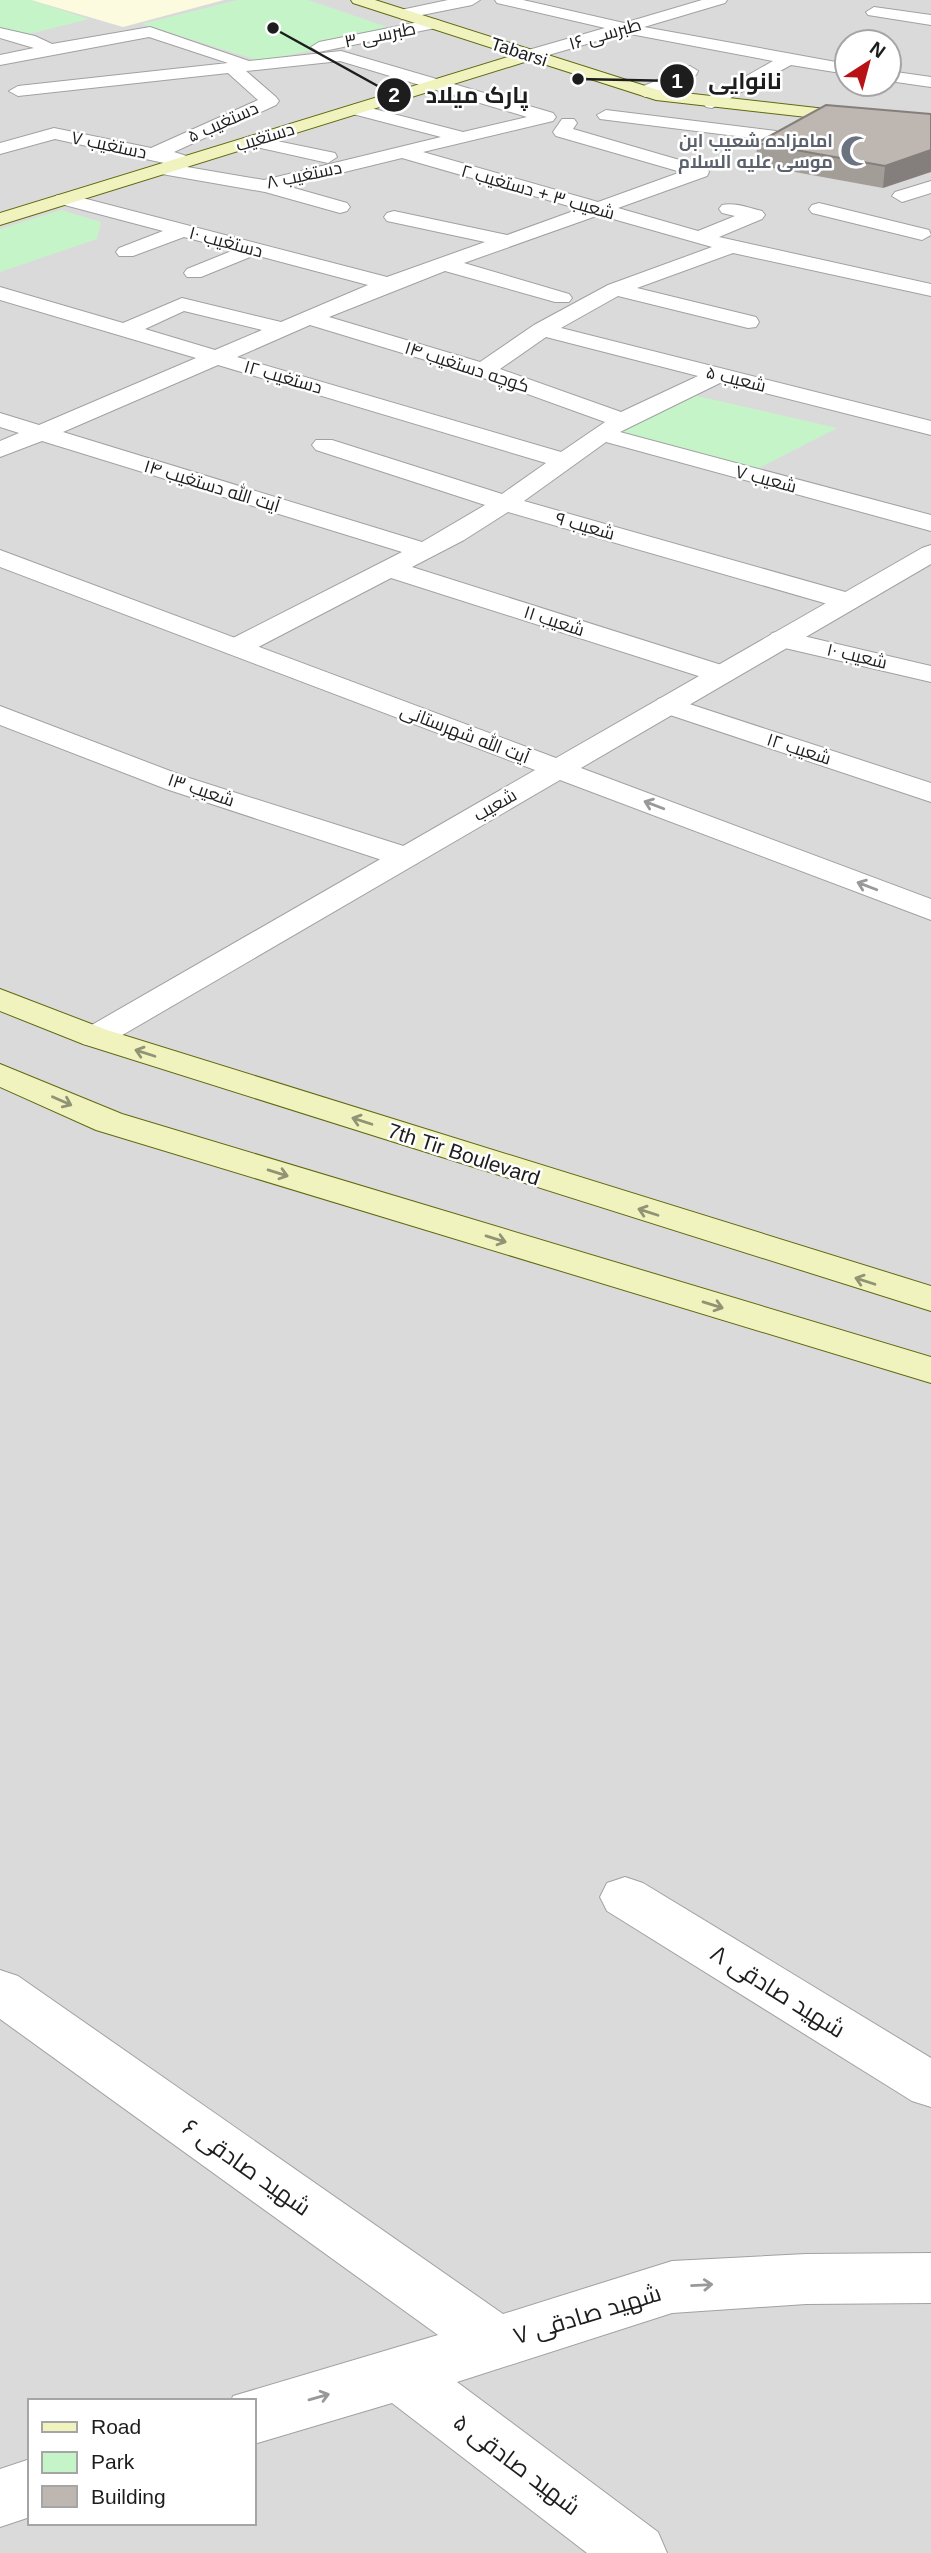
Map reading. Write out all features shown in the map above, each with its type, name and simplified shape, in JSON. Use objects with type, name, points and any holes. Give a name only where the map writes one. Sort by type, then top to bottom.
[{"type":"main road","name":"Tabarsi","points":[[359,0],[645,92],[678,100],[931,126]]},
{"type":"main road","name":"دستغیب","points":[[2,217],[253,141],[356,101],[391,99],[531,55]]},
{"type":"main road","name":"7th Tir Boulevard","points":[[0,999],[95,1037],[931,1299]]},
{"type":"main road","points":[[0,1074],[109,1122],[931,1370]]},
{"type":"street","points":[[402,14],[472,0]]},
{"type":"street","points":[[503,0],[621,29],[833,67]]},
{"type":"street","name":"طبرسی ۱۶","points":[[531,55],[719,0]]},
{"type":"street","points":[[857,18],[874,12],[890,0]]},
{"type":"street","points":[[874,12],[931,20]]},
{"type":"street","name":"طبرسی ۳","points":[[244,66],[434,24]]},
{"type":"street","points":[[0,60],[150,32],[244,66]]},
{"type":"street","points":[[0,33],[29,39],[50,49]]},
{"type":"street","points":[[81,44],[103,61]]},
{"type":"street","points":[[18,91],[341,56],[547,117],[776,136]]},
{"type":"street","points":[[712,103],[789,59]]},
{"type":"street","name":"دستغیب ۵","points":[[176,164],[158,152],[271,101],[244,66]]},
{"type":"street","points":[[645,92],[690,71]]},
{"type":"street","points":[[903,75],[930,72]]},
{"type":"street","points":[[0,450],[388,284],[700,172],[562,132],[587,119],[678,100]]},
{"type":"street","points":[[356,101],[464,137]]},
{"type":"street","name":"شعیب ۳ + دستغیب ۲","points":[[402,152],[547,117]]},
{"type":"street","points":[[12,129],[37,138]]},
{"type":"street","name":"دستغیب ۷","points":[[0,149],[54,133],[176,164]]},
{"type":"street","points":[[253,141],[328,157]]},
{"type":"street","name":"دستغیب ۸","points":[[176,164],[264,186],[402,152]]},
{"type":"street","name":"شعیب ۳ + دستغیب ۲","points":[[402,152],[732,247],[931,290]]},
{"type":"street","points":[[264,186],[340,207]]},
{"type":"street","points":[[931,187],[902,196],[931,204]]},
{"type":"street","name":"دستغیب ۱۰","points":[[64,200],[388,284]]},
{"type":"street","points":[[699,238],[755,215],[729,209]]},
{"type":"street","points":[[819,209],[928,238]]},
{"type":"street","points":[[394,217],[508,241]]},
{"type":"street","points":[[126,252],[183,230]]},
{"type":"street","points":[[894,245],[928,238]]},
{"type":"street","points":[[483,370],[542,330],[615,289],[732,247]]},
{"type":"street","points":[[194,273],[253,249]]},
{"type":"street","points":[[836,269],[861,258]]},
{"type":"street","points":[[444,264],[562,298]]},
{"type":"street","points":[[615,289],[748,322]]},
{"type":"street","name":"دستغیب ۱۲","points":[[0,293],[565,461]]},
{"type":"street","points":[[125,330],[183,304],[283,329]]},
{"type":"street","name":"کوچه دستغیب ۱۴","points":[[310,318],[483,370],[612,427]]},
{"type":"street","name":"شعیب ۵","points":[[542,330],[931,428]]},
{"type":"street","points":[[237,648],[387,568],[425,551],[505,503],[612,427],[719,375]]},
{"type":"street","name":"آیت الله دستغیب ۱۴","points":[[0,420],[425,551]]},
{"type":"street","name":"شعیب ۷","points":[[612,427],[931,523]]},
{"type":"street","name":"شعیب ۹","points":[[324,445],[505,503],[847,601]]},
{"type":"street","name":"آیت الله شهرستانی","points":[[0,558],[557,769],[928,905]]},
{"type":"street","name":"شعیب","points":[[95,1037],[847,601],[925,561]]},
{"type":"street","name":"شعیب ۱۱","points":[[387,568],[721,674]]},
{"type":"street","name":"شعیب ۱۰","points":[[782,639],[931,674]]},
{"type":"street","name":"شعیب ۱۲","points":[[668,705],[931,793]]},
{"type":"street","name":"شعیب ۱۳","points":[[0,715],[176,783],[405,857]]},
{"type":"street","name":"شهید صادقی ۸","points":[[625,1897],[931,2085]]},
{"type":"street","name":"شهید صادقی ۶","points":[[0,1991],[495,2342]]},
{"type":"street","name":"شهید صادقی ۷","points":[[256,2415],[399,2374],[672,2287],[806,2279],[931,2278]]},
{"type":"street","name":"شهید صادقی ۵","points":[[399,2374],[636,2553]]},
{"type":"street","points":[[0,2498],[28,2489]]},
{"type":"shaded area","points":[[0,0],[931,0],[931,2553],[0,2553]]},
{"type":"shaded area","points":[[31,0],[224,0],[123,27]]},
{"type":"green space","points":[[0,0],[31,0],[89,19],[17,37],[0,34]]},
{"type":"green space","points":[[237,0],[308,0],[402,32],[260,61],[142,24]]},
{"type":"green space","points":[[61,210],[101,222],[97,239],[0,272],[0,229]]},
{"type":"green space","points":[[693,395],[837,428],[757,469],[620,433]]},
{"type":"building","points":[[826,105],[931,114],[931,150],[885,166],[757,143]]},
{"type":"place","name":"پارک میلاد","points":[[273,28]]},
{"type":"place","name":"نانوایی","points":[[578,79]]},
{"type":"place","name":"امامزاده شعیب ابن موسی علیه السلام","points":[[856,151]]}]
